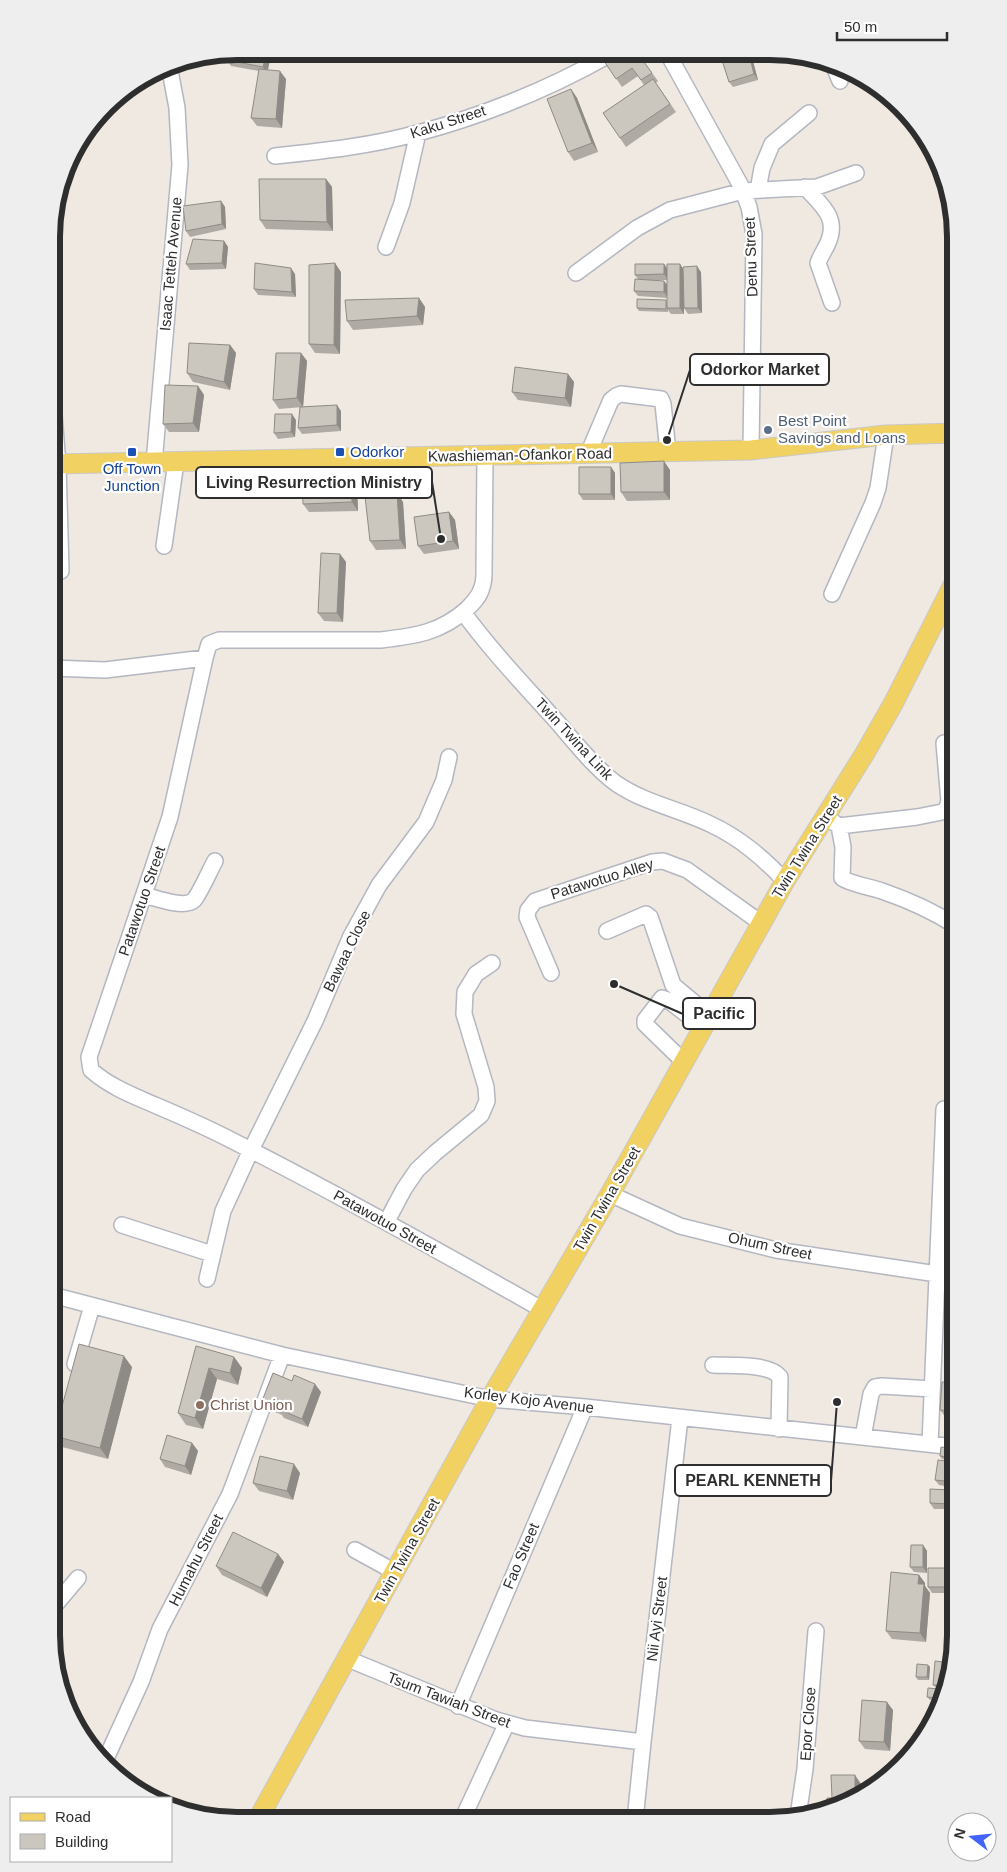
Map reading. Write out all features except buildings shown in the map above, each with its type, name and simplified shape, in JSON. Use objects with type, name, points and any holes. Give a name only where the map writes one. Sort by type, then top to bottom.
[{"type":"main road","name":"Kwashieman-Ofankor Road","points":[[60,464],[751,450],[886,435],[947,433]]},
{"type":"main road","name":"Twin Twina Street","points":[[262,1812],[490,1399],[610,1194],[785,881],[832,822],[947,597]]},
{"type":"street","name":"Kaku Street","points":[[275,156],[334,149],[418,133],[473,116],[551,85],[599,60]]},
{"type":"street","name":"Denu Street","points":[[671,60],[750,207],[754,234],[751,450]]},
{"type":"street","name":"Isaac Tetteh Avenue","points":[[154,463],[180,165],[177,108],[171,74]]},
{"type":"street","points":[[837,74],[840,81]]},
{"type":"street","points":[[758,190],[762,168],[772,144],[810,113]]},
{"type":"street","points":[[386,247],[402,203],[418,133]]},
{"type":"street","points":[[576,273],[637,228],[670,210],[743,191],[817,187],[856,173]]},
{"type":"street","points":[[805,188],[828,212],[831,218],[830,236],[818,263],[832,304]]},
{"type":"street","points":[[588,454],[611,400],[621,394],[661,399],[668,452]]},
{"type":"street","points":[[832,594],[847,565],[878,488],[886,435]]},
{"type":"street","name":"Patawotuo Street","points":[[485,456],[484,572],[482,587],[474,601],[448,624],[427,633],[381,640],[218,640],[209,644],[170,817],[89,1056],[91,1070],[100,1078],[124,1092],[205,1126],[386,1221],[543,1310]]},
{"type":"street","points":[[164,546],[176,462]]},
{"type":"street","points":[[60,553],[61,571]]},
{"type":"street","name":"Twin Twina Link","points":[[463,612],[484,641],[582,750],[615,782],[638,797],[678,810],[734,836],[760,855],[785,881]]},
{"type":"street","points":[[60,668],[105,670],[205,658]]},
{"type":"street","points":[[944,743],[947,778]]},
{"type":"street","name":"Bawaa Close","points":[[207,1279],[223,1211],[250,1150],[314,1021],[352,936],[380,885],[426,822],[444,780],[448,757]]},
{"type":"street","points":[[947,807],[942,812],[909,818],[832,822],[843,847],[842,878],[846,881],[862,884],[893,895],[934,912],[947,920]]},
{"type":"street","points":[[144,895],[186,904],[194,900],[215,861]]},
{"type":"street","name":"Patawotuo Alley","points":[[551,973],[527,918],[528,910],[535,901],[652,862],[663,861],[687,870],[761,923]]},
{"type":"street","points":[[607,931],[646,914],[650,917],[673,985],[706,1022]]},
{"type":"street","points":[[386,1221],[417,1170],[481,1115],[487,1101],[486,1087],[464,1014],[465,992],[476,974],[492,963]]},
{"type":"street","points":[[684,1062],[644,1024],[645,1020],[662,998],[706,1022]]},
{"type":"street","points":[[930,1444],[944,1109]]},
{"type":"street","name":"Ohum Street","points":[[610,1194],[680,1226],[776,1250],[937,1274]]},
{"type":"street","points":[[122,1226],[212,1254]]},
{"type":"street","name":"Korley Kojo Avenue","points":[[60,1297],[282,1355],[490,1399],[585,1407],[947,1445]]},
{"type":"street","points":[[71,1377],[92,1306]]},
{"type":"street","name":"Humahu Street","points":[[107,1755],[141,1682],[160,1630],[230,1494],[282,1355]]},
{"type":"street","points":[[713,1365],[763,1368],[777,1372],[780,1377],[779,1428]]},
{"type":"street","points":[[863,1437],[871,1394],[875,1387],[932,1389]]},
{"type":"street","name":"Fao Street","points":[[458,1706],[585,1407]]},
{"type":"street","name":"Nii Ayi Street","points":[[636,1812],[680,1418]]},
{"type":"street","points":[[354,1550],[395,1572]]},
{"type":"street","points":[[60,1599],[78,1578]]},
{"type":"street","name":"Epor Close","points":[[799,1809],[805,1769],[816,1631]]},
{"type":"street","name":"Tsum Tawiah Street","points":[[348,1659],[458,1706],[507,1723],[525,1728],[643,1742]]},
{"type":"street","points":[[466,1812],[507,1723]]},
{"type":"place","name":"Best Point Savings and Loans","points":[[768,430]]},
{"type":"place","name":"Odorkor Market","points":[[667,440]]},
{"type":"place","name":"Off Town Junction","points":[[132,452]]},
{"type":"place","name":"Odorkor","points":[[340,452]]},
{"type":"place","name":"Living Resurrection Ministry","points":[[441,539]]},
{"type":"place","name":"Pacific","points":[[614,984]]},
{"type":"place","name":"PEARL KENNETH","points":[[837,1402]]},
{"type":"place","name":"Christ Union","points":[[200,1405]]}]
